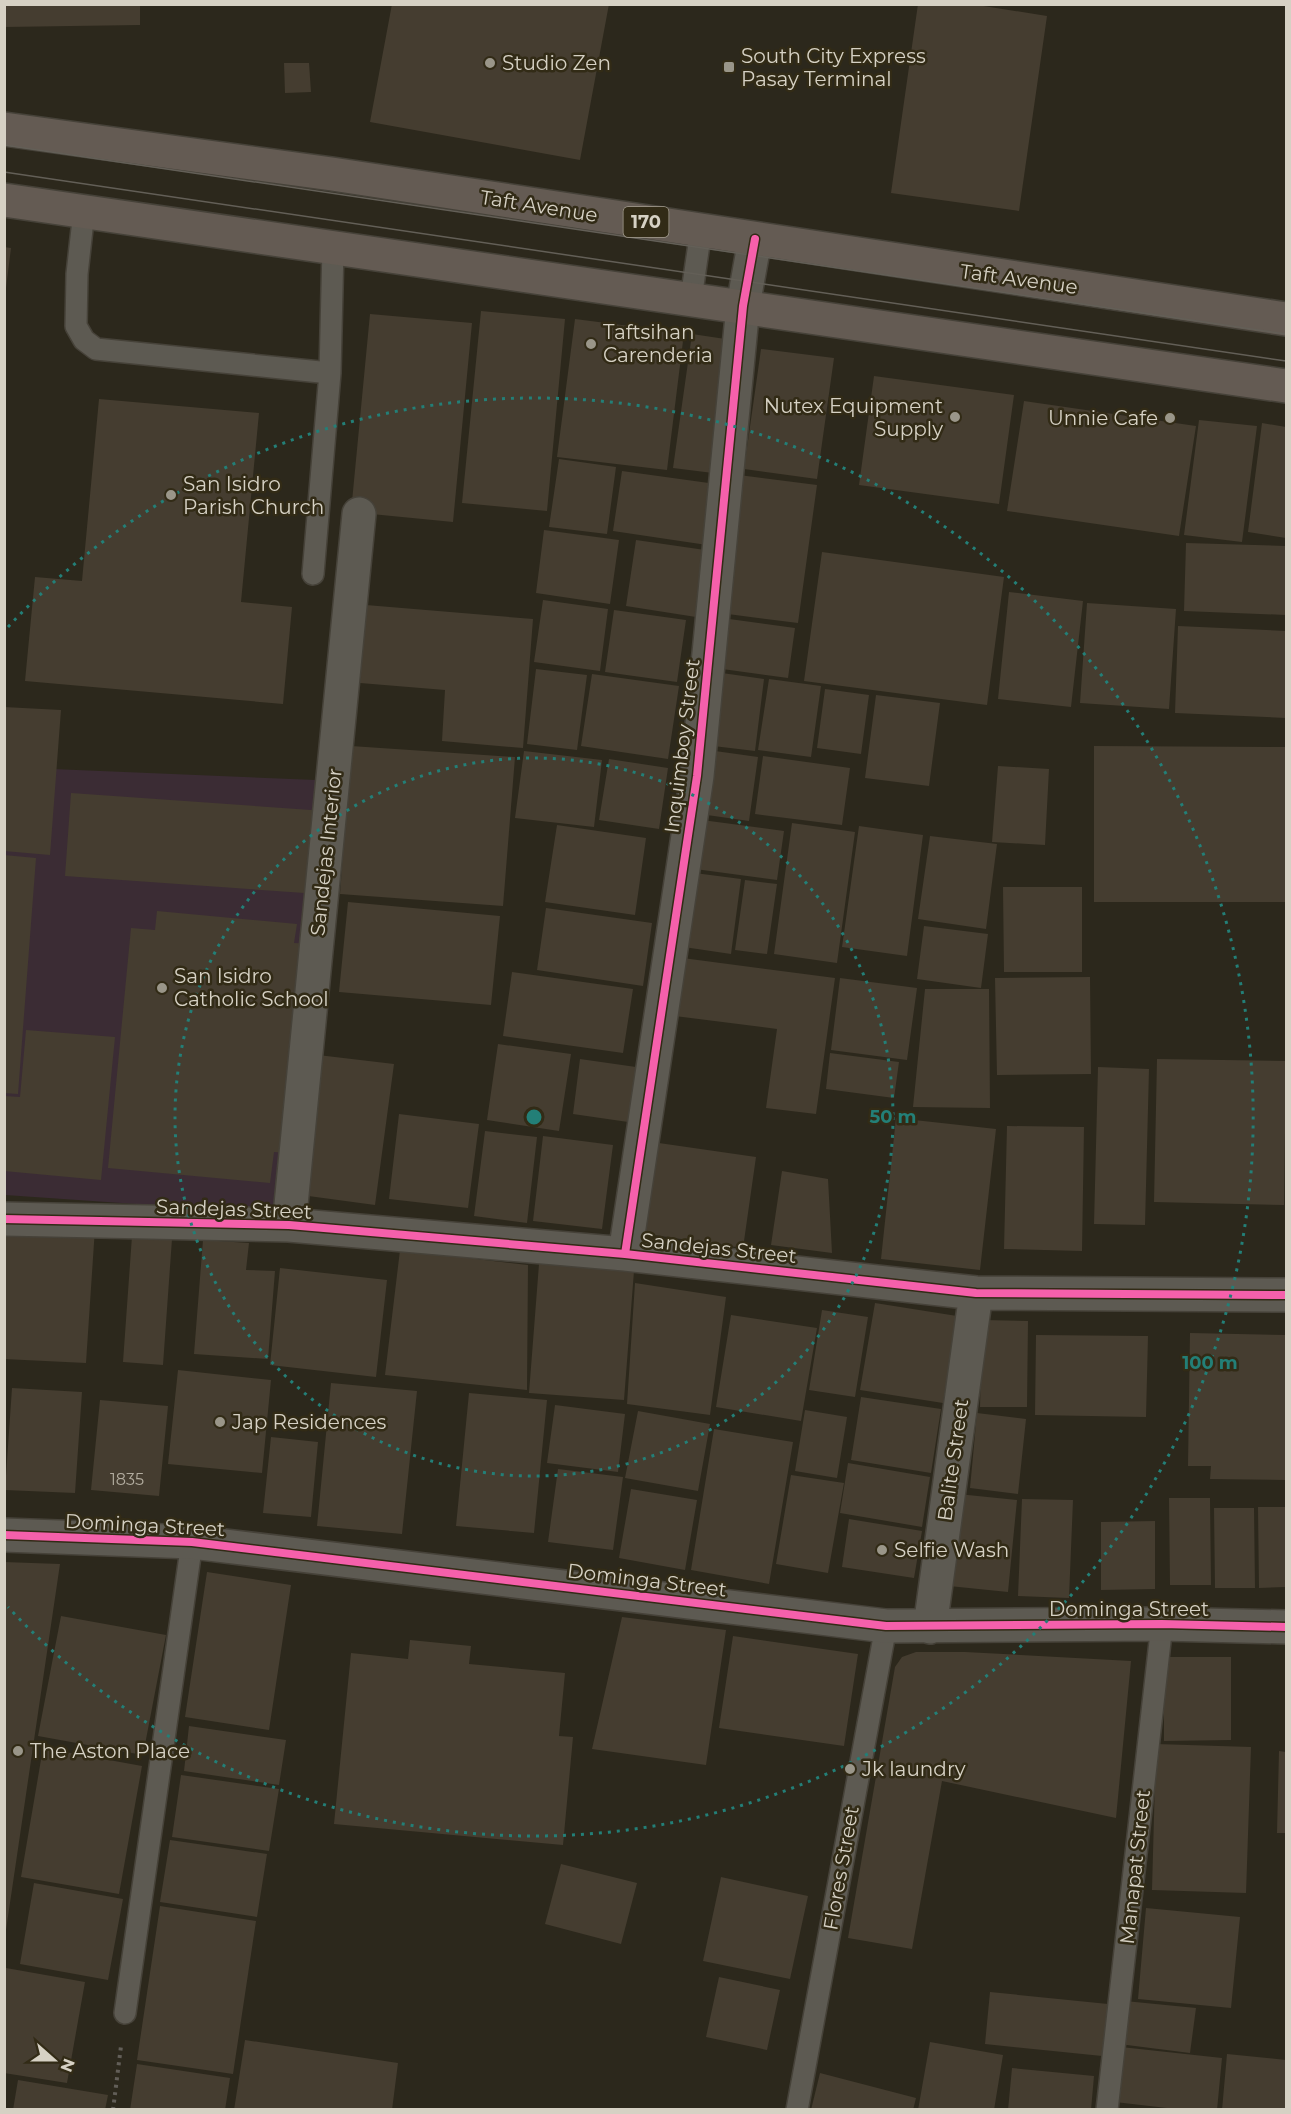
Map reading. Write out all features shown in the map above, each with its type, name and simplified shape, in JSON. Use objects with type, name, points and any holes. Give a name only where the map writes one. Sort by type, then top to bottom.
[{"type":"main road","name":"Taft Avenue","points":[[4,129],[332,174],[1287,319]]},
{"type":"main road","points":[[4,200],[1287,386]]},
{"type":"street","name":"Inquimboy Street","points":[[626,1254],[697,776],[743,306],[755,239]]},
{"type":"street","name":"Sandejas Interior","points":[[289,1225],[358,514]]},
{"type":"street","name":"Sandejas Street","points":[[4,1219],[289,1225],[626,1254],[976,1293],[1287,1295]]},
{"type":"street","name":"Balite Street","points":[[930,1626],[976,1293]]},
{"type":"street","name":"Dominga Street","points":[[4,1534],[192,1542],[886,1626],[1162,1624],[1287,1628]]},
{"type":"lane","points":[[84,211],[76,326],[84,340],[96,349],[330,373]]},
{"type":"lane","points":[[692,299],[701,230]]},
{"type":"lane","points":[[314,574],[330,373],[333,248]]},
{"type":"lane","points":[[125,2013],[192,1542]]},
{"type":"lane","name":"Manapat Street","points":[[1107,2109],[1162,1624]]},
{"type":"lane","name":"Flores Street","points":[[797,2109],[886,1626]]},
{"type":"path","points":[[113,2109],[125,2013]]},
{"type":"shaded area","name":"San Isidro Catholic School","points":[[5,767],[341,781],[296,1215],[5,1195]]},
{"type":"building","points":[[4,4],[140,4],[140,25],[4,27]]},
{"type":"building","name":"Studio Zen","points":[[392,4],[609,4],[580,160],[370,122]]},
{"type":"building","points":[[918,4],[971,4],[1047,16],[1019,211],[891,193]]},
{"type":"building","points":[[284,63],[309,63],[311,92],[285,93]]},
{"type":"building","points":[[4,247],[11,248],[6,288],[4,288]]},
{"type":"building","points":[[481,311],[565,319],[547,511],[462,503]]},
{"type":"building","points":[[370,314],[472,323],[453,522],[351,512]]},
{"type":"building","points":[[575,319],[684,333],[667,470],[557,457]]},
{"type":"building","points":[[692,334],[732,340],[713,473],[673,468]]},
{"type":"building","points":[[761,349],[834,358],[817,479],[744,469]]},
{"type":"building","points":[[874,376],[1014,395],[999,504],[859,485]]},
{"type":"building","name":"San Isidro Parish Church","points":[[99,399],[259,413],[241,602],[292,607],[283,704],[25,681],[35,577],[82,581]]},
{"type":"building","points":[[1024,401],[1196,426],[1179,536],[1007,511]]},
{"type":"building","points":[[1199,420],[1257,426],[1242,542],[1184,535]]},
{"type":"building","points":[[1262,423],[1286,427],[1286,538],[1248,532]]},
{"type":"building","points":[[559,459],[616,467],[607,534],[549,527]]},
{"type":"building","points":[[622,471],[716,484],[707,545],[613,531]]},
{"type":"building","points":[[739,475],[817,485],[798,623],[720,613]]},
{"type":"building","points":[[544,530],[619,540],[610,604],[536,593]]},
{"type":"building","points":[[636,540],[705,550],[696,617],[626,606]]},
{"type":"building","points":[[1186,543],[1286,546],[1286,615],[1184,611]]},
{"type":"building","points":[[822,552],[1004,577],[987,705],[804,681]]},
{"type":"building","points":[[1009,592],[1083,601],[1071,707],[998,699]]},
{"type":"building","points":[[543,600],[608,609],[600,671],[534,662]]},
{"type":"building","points":[[1087,603],[1176,609],[1169,709],[1080,703]]},
{"type":"building","points":[[366,605],[533,619],[523,748],[442,741],[445,690],[360,683]]},
{"type":"building","points":[[614,610],[686,620],[677,682],[605,672]]},
{"type":"building","points":[[722,618],[795,628],[788,678],[715,668]]},
{"type":"building","points":[[1178,626],[1286,631],[1286,718],[1175,713]]},
{"type":"building","points":[[536,669],[587,675],[577,750],[527,744]]},
{"type":"building","points":[[715,672],[764,679],[755,751],[705,745]]},
{"type":"building","points":[[592,674],[679,686],[668,759],[581,746]]},
{"type":"building","points":[[769,679],[821,686],[811,757],[758,750]]},
{"type":"building","points":[[825,689],[869,695],[861,754],[817,748]]},
{"type":"building","points":[[876,695],[940,703],[929,786],[865,778]]},
{"type":"building","points":[[4,707],[61,710],[50,855],[4,851]]},
{"type":"building","points":[[351,746],[515,757],[503,906],[340,894]]},
{"type":"building","points":[[1094,746],[1286,747],[1286,902],[1094,902]]},
{"type":"building","points":[[708,750],[758,757],[749,821],[700,814]]},
{"type":"building","points":[[524,751],[602,760],[594,827],[515,818]]},
{"type":"building","points":[[763,756],[850,768],[842,825],[755,814]]},
{"type":"building","points":[[609,759],[668,768],[659,829],[599,820]]},
{"type":"building","points":[[998,766],[1049,769],[1045,845],[992,842]]},
{"type":"building","points":[[71,793],[325,811],[319,894],[65,876]]},
{"type":"building","points":[[702,820],[784,831],[777,880],[695,869]]},
{"type":"building","points":[[792,823],[855,832],[837,963],[774,954]]},
{"type":"building","points":[[557,825],[646,838],[635,915],[545,902]]},
{"type":"building","points":[[859,826],[923,835],[907,956],[842,947]]},
{"type":"building","points":[[930,836],[997,844],[986,929],[918,919]]},
{"type":"building","points":[[4,855],[36,858],[18,1094],[4,1093]]},
{"type":"building","points":[[687,872],[741,879],[731,954],[677,946]]},
{"type":"building","points":[[745,880],[777,884],[767,954],[735,950]]},
{"type":"building","points":[[1003,887],[1082,887],[1082,972],[1004,972]]},
{"type":"building","points":[[348,902],[500,916],[491,1005],[339,992]]},
{"type":"building","points":[[546,908],[652,923],[643,986],[537,970]]},
{"type":"building","points":[[157,911],[297,924],[294,943],[311,944],[291,1153],[274,1152],[270,1183],[108,1168],[131,928],[155,930]]},
{"type":"building","points":[[924,926],[988,934],[981,988],[917,979]]},
{"type":"building","points":[[675,957],[835,978],[816,1114],[766,1108],[777,1029],[667,1015]]},
{"type":"building","points":[[512,972],[633,989],[623,1053],[503,1036]]},
{"type":"building","points":[[1090,977],[1091,1074],[997,1075],[995,978]]},
{"type":"building","points":[[840,978],[917,988],[907,1060],[831,1050]]},
{"type":"building","points":[[925,989],[989,989],[990,1108],[913,1107]]},
{"type":"building","points":[[26,1030],[115,1037],[101,1180],[4,1171],[4,1096],[20,1097]]},
{"type":"building","points":[[498,1044],[571,1054],[559,1131],[487,1120]]},
{"type":"building","points":[[830,1053],[899,1062],[894,1098],[826,1089]]},
{"type":"building","points":[[318,1055],[394,1064],[375,1205],[301,1195]]},
{"type":"building","points":[[580,1059],[636,1067],[628,1122],[573,1114]]},
{"type":"building","points":[[1157,1059],[1286,1061],[1284,1205],[1154,1202]]},
{"type":"building","points":[[1098,1067],[1149,1069],[1145,1225],[1094,1224]]},
{"type":"building","points":[[399,1114],[479,1124],[468,1208],[389,1199]]},
{"type":"building","points":[[896,1118],[996,1129],[980,1270],[881,1259]]},
{"type":"building","points":[[1007,1126],[1084,1127],[1082,1251],[1004,1249]]},
{"type":"building","points":[[485,1131],[537,1137],[527,1223],[474,1216]]},
{"type":"building","points":[[543,1136],[613,1145],[602,1229],[533,1221]]},
{"type":"building","points":[[652,1142],[756,1157],[743,1248],[640,1233]]},
{"type":"building","points":[[782,1171],[828,1179],[832,1253],[771,1245]]},
{"type":"building","points":[[4,1223],[95,1228],[86,1363],[4,1359]]},
{"type":"building","points":[[132,1236],[172,1239],[163,1365],[123,1362]]},
{"type":"building","points":[[203,1240],[249,1243],[246,1270],[275,1271],[268,1359],[194,1354]]},
{"type":"building","points":[[400,1250],[528,1265],[527,1390],[385,1375]]},
{"type":"building","points":[[539,1264],[634,1271],[624,1400],[529,1393]]},
{"type":"building","points":[[280,1268],[387,1280],[376,1377],[270,1365]]},
{"type":"building","points":[[635,1283],[726,1297],[710,1415],[627,1404]]},
{"type":"building","points":[[875,1303],[957,1316],[943,1403],[860,1390]]},
{"type":"building","points":[[822,1310],[868,1317],[855,1397],[809,1390]]},
{"type":"building","points":[[731,1315],[817,1328],[801,1421],[716,1407]]},
{"type":"building","points":[[982,1320],[1028,1321],[1027,1407],[980,1407]]},
{"type":"building","points":[[1190,1333],[1286,1335],[1286,1480],[1210,1479],[1211,1466],[1188,1466]]},
{"type":"building","points":[[1036,1335],[1148,1336],[1146,1417],[1035,1415]]},
{"type":"building","name":"Jap Residences","points":[[178,1370],[271,1380],[262,1473],[168,1464]]},
{"type":"building","points":[[331,1383],[417,1391],[402,1534],[317,1526]]},
{"type":"building","points":[[12,1388],[82,1392],[75,1493],[5,1490]]},
{"type":"building","points":[[469,1393],[547,1400],[534,1533],[456,1526]]},
{"type":"building","points":[[861,1397],[941,1409],[931,1473],[851,1460]]},
{"type":"building","points":[[100,1400],[168,1406],[159,1496],[91,1490]]},
{"type":"building","points":[[555,1405],[625,1414],[618,1472],[547,1463]]},
{"type":"building","points":[[805,1410],[847,1417],[837,1478],[795,1471]]},
{"type":"building","points":[[638,1411],[710,1424],[698,1491],[625,1478]]},
{"type":"building","points":[[977,1413],[1026,1419],[1018,1494],[970,1488]]},
{"type":"building","points":[[714,1429],[793,1442],[769,1584],[691,1570]]},
{"type":"building","points":[[271,1437],[318,1442],[311,1517],[263,1513]]},
{"type":"building","points":[[848,1463],[930,1477],[922,1527],[840,1513]]},
{"type":"building","points":[[558,1469],[623,1477],[613,1550],[548,1542]]},
{"type":"building","points":[[791,1475],[844,1483],[828,1573],[776,1564]]},
{"type":"building","points":[[631,1489],[697,1500],[685,1570],[619,1558]]},
{"type":"building","points":[[958,1494],[1017,1500],[1008,1592],[949,1586]]},
{"type":"building","points":[[1169,1498],[1210,1498],[1211,1585],[1170,1585]]},
{"type":"building","points":[[1022,1499],[1073,1500],[1069,1598],[1018,1596]]},
{"type":"building","points":[[1258,1507],[1286,1507],[1286,1587],[1259,1588]]},
{"type":"building","points":[[1214,1508],[1254,1508],[1255,1588],[1215,1588]]},
{"type":"building","points":[[849,1519],[922,1531],[914,1578],[842,1567]]},
{"type":"building","points":[[1155,1521],[1155,1589],[1101,1590],[1101,1522]]},
{"type":"building","name":"The Aston Place","points":[[4,1562],[60,1564],[6,1930],[4,1930]]},
{"type":"building","points":[[207,1572],[291,1585],[269,1730],[185,1717]]},
{"type":"building","points":[[61,1616],[166,1635],[143,1755],[38,1736]]},
{"type":"building","points":[[622,1617],[726,1630],[706,1765],[592,1749]]},
{"type":"building","points":[[733,1636],[858,1654],[844,1746],[719,1728]]},
{"type":"building","points":[[410,1640],[471,1646],[469,1664],[565,1673],[559,1736],[573,1737],[563,1845],[334,1824],[351,1653],[408,1659]]},
{"type":"building","points":[[916,1652],[965,1652],[1131,1661],[1116,1818],[942,1781],[912,1949],[848,1938],[895,1667],[902,1657]]},
{"type":"building","points":[[1164,1657],[1231,1657],[1231,1740],[1164,1741]]},
{"type":"building","points":[[189,1726],[286,1740],[279,1785],[184,1771]]},
{"type":"building","points":[[1156,1744],[1251,1747],[1246,1893],[1152,1890]]},
{"type":"building","points":[[43,1748],[142,1766],[119,1894],[21,1877]]},
{"type":"building","points":[[1279,1751],[1286,1752],[1286,1833],[1277,1833]]},
{"type":"building","points":[[181,1775],[279,1789],[269,1851],[172,1837]]},
{"type":"building","points":[[170,1840],[267,1854],[257,1917],[160,1902]]},
{"type":"building","points":[[561,1864],[637,1883],[621,1944],[545,1924]]},
{"type":"building","points":[[721,1877],[808,1896],[790,1979],[703,1961]]},
{"type":"building","points":[[34,1883],[123,1899],[108,1980],[20,1964]]},
{"type":"building","points":[[160,1906],[256,1921],[233,2074],[137,2060]]},
{"type":"building","points":[[1146,1908],[1240,1917],[1231,2008],[1138,1999]]},
{"type":"building","points":[[6,1968],[85,1982],[67,2083],[4,2073],[4,1978]]},
{"type":"building","points":[[719,1977],[780,1990],[767,2050],[706,2037]]},
{"type":"building","points":[[990,1992],[1108,2004],[1102,2056],[985,2044]]},
{"type":"building","points":[[1125,2001],[1196,2008],[1190,2053],[1119,2044]]},
{"type":"building","points":[[245,2040],[398,2063],[392,2110],[234,2110]]},
{"type":"building","points":[[930,2042],[1003,2055],[994,2110],[918,2110]]},
{"type":"building","points":[[1121,2047],[1222,2058],[1217,2110],[1184,2110],[1115,2102]]},
{"type":"building","points":[[1227,2054],[1286,2060],[1286,2110],[1222,2110]]},
{"type":"building","points":[[137,2064],[230,2078],[225,2110],[130,2110]]},
{"type":"building","points":[[1012,2068],[1094,2076],[1091,2110],[1008,2110]]},
{"type":"building","points":[[820,2073],[916,2098],[913,2110],[811,2110]]},
{"type":"building","points":[[18,2080],[108,2095],[105,2110],[13,2110]]},
{"type":"tram line","points":[[4,145],[1286,334]]},
{"type":"tram line","points":[[4,172],[1286,361]]},
{"type":"cycle path","points":[[625,1254],[697,776],[743,306],[755,239]]},
{"type":"cycle path","points":[[4,1219],[289,1225],[625,1254],[976,1293],[1286,1295]]},
{"type":"cycle path","points":[[4,1535],[192,1542],[886,1626],[1162,1624],[1286,1627]]},
{"type":"place","name":"Studio Zen","points":[[490,63]]},
{"type":"place","name":"South City Express Pasay Terminal","points":[[729,67]]},
{"type":"place","name":"Taftsihan Carenderia","points":[[591,344]]},
{"type":"place","name":"Nutex Equipment Supply","points":[[955,417]]},
{"type":"place","name":"Unnie Cafe","points":[[1170,418]]},
{"type":"place","name":"San Isidro Parish Church","points":[[171,495]]},
{"type":"place","name":"San Isidro Catholic School","points":[[162,988]]},
{"type":"place","name":"Jap Residences","points":[[220,1422]]},
{"type":"place","name":"Selfie Wash","points":[[882,1550]]},
{"type":"place","name":"The Aston Place","points":[[18,1751]]},
{"type":"place","name":"Jk laundry","points":[[850,1769]]}]
